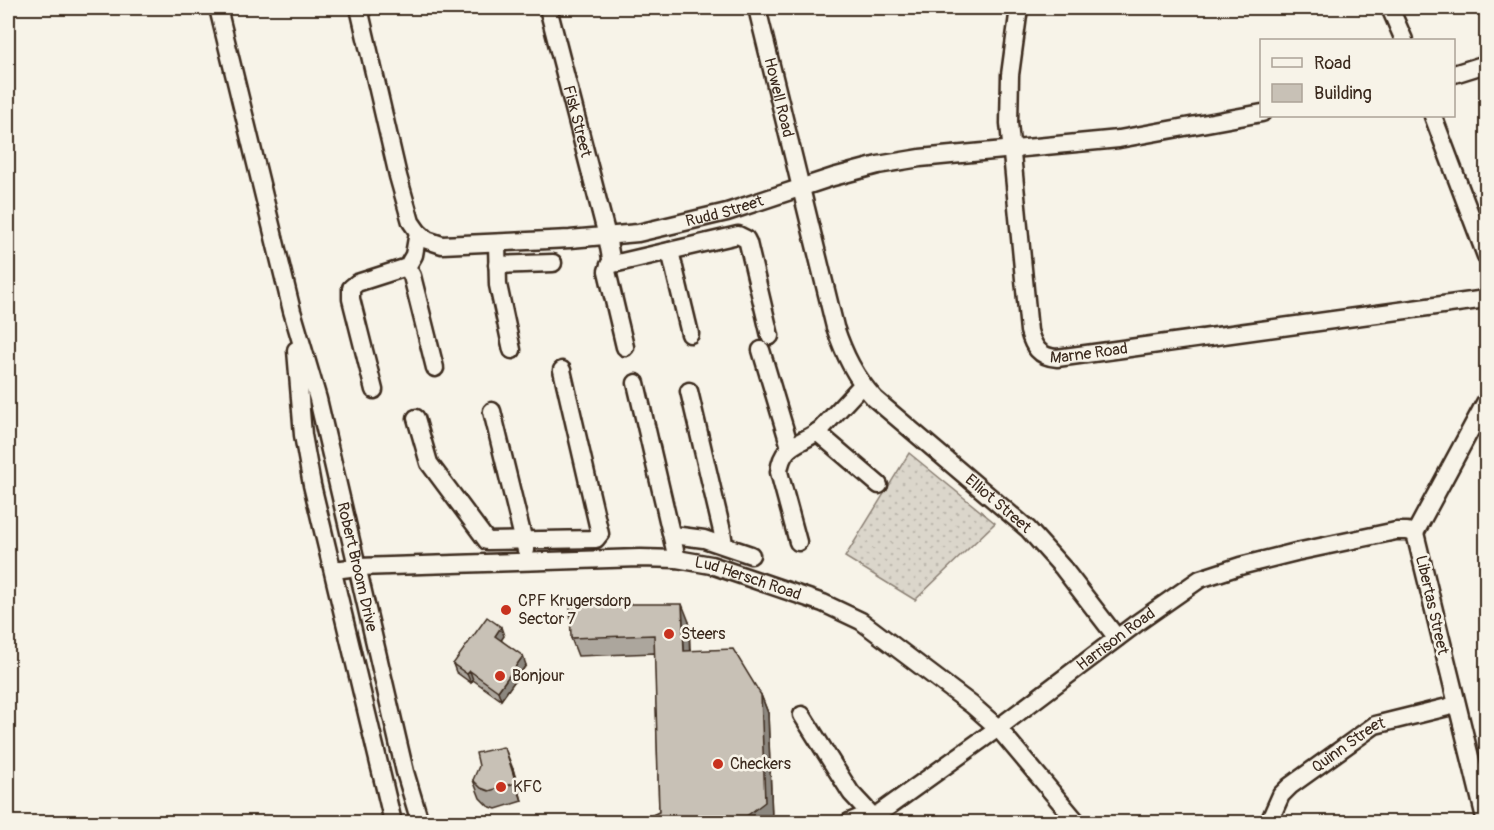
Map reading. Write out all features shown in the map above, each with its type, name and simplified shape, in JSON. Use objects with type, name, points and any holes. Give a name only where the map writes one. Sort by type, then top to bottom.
[{"type":"street","name":"Robert Broom Drive","points":[[218,8],[292,310],[318,399],[405,772],[420,822]]},
{"type":"street","points":[[359,8],[403,195],[411,222],[418,232],[414,255],[407,267],[357,283],[351,288],[351,299],[374,390]]},
{"type":"street","name":"Fisk Street","points":[[548,8],[607,236],[612,264],[608,267],[607,272],[625,347]]},
{"type":"street","name":"Howell Road","points":[[757,8],[801,187]]},
{"type":"street","name":"Marne Road","points":[[1019,8],[1009,91],[1011,149],[1029,331],[1035,348],[1051,358],[1486,299]]},
{"type":"street","points":[[1390,8],[1404,39]]},
{"type":"street","points":[[1455,74],[1486,64]]},
{"type":"street","name":"Rudd Street","points":[[418,232],[427,240],[442,245],[607,236],[658,229],[727,212],[801,187],[903,160],[1138,136],[1260,113]]},
{"type":"street","points":[[1433,117],[1486,256]]},
{"type":"street","name":"Elliot Street","points":[[801,187],[835,327],[845,355],[862,385],[875,399],[1028,529],[1063,568],[1118,638]]},
{"type":"street","points":[[612,264],[738,235],[746,240],[766,343],[790,447]]},
{"type":"street","points":[[497,243],[498,285],[512,350]]},
{"type":"street","points":[[670,251],[690,334]]},
{"type":"street","points":[[497,265],[553,263]]},
{"type":"street","points":[[407,267],[412,276],[435,368]]},
{"type":"street","name":"Robert Broom Drive","points":[[292,310],[303,435],[315,495],[393,822]]},
{"type":"street","points":[[416,418],[429,463],[484,539],[491,542],[596,539],[600,534],[562,370]]},
{"type":"street","points":[[636,383],[677,559]]},
{"type":"street","points":[[798,542],[779,472],[784,454],[790,447],[817,432],[862,385]]},
{"type":"street","points":[[689,391],[724,545]]},
{"type":"street","name":"Libertas Street","points":[[1486,401],[1415,534],[1486,822]]},
{"type":"street","points":[[492,411],[525,541],[528,562]]},
{"type":"street","points":[[817,432],[879,484]]},
{"type":"street","name":"Harrison Road","points":[[849,822],[858,818],[877,820],[1200,579],[1240,566],[1379,534],[1407,531],[1415,534]]},
{"type":"street","points":[[673,535],[724,545],[751,555]]},
{"type":"street","name":"Lud Hersch Road","points":[[334,570],[358,567],[640,558],[677,559],[711,565],[812,599],[861,621],[972,705],[998,728],[1077,822]]},
{"type":"street","name":"Quinn Street","points":[[1269,822],[1281,795],[1290,786],[1366,730],[1382,723],[1456,705]]},
{"type":"street","points":[[802,715],[851,794],[877,820]]},
{"type":"shaded area","points":[[909,453],[995,523],[915,600],[845,557]]},
{"type":"building","points":[[570,604],[682,604],[684,651],[733,649],[761,695],[765,802],[740,821],[687,819],[687,822],[638,822],[659,812],[654,635],[571,638]]},
{"type":"building","points":[[487,617],[501,627],[495,636],[523,656],[498,691],[470,671],[467,674],[453,664]]},
{"type":"building","points":[[503,747],[516,783],[489,791],[481,788],[473,780],[479,766],[476,753]]},
{"type":"place","name":"CPF Krugersdorp Sector 7","points":[[506,610]]},
{"type":"place","name":"Steers","points":[[669,634]]},
{"type":"place","name":"Bonjour","points":[[500,676]]},
{"type":"place","name":"Checkers","points":[[718,764]]},
{"type":"place","name":"KFC","points":[[501,787]]}]
